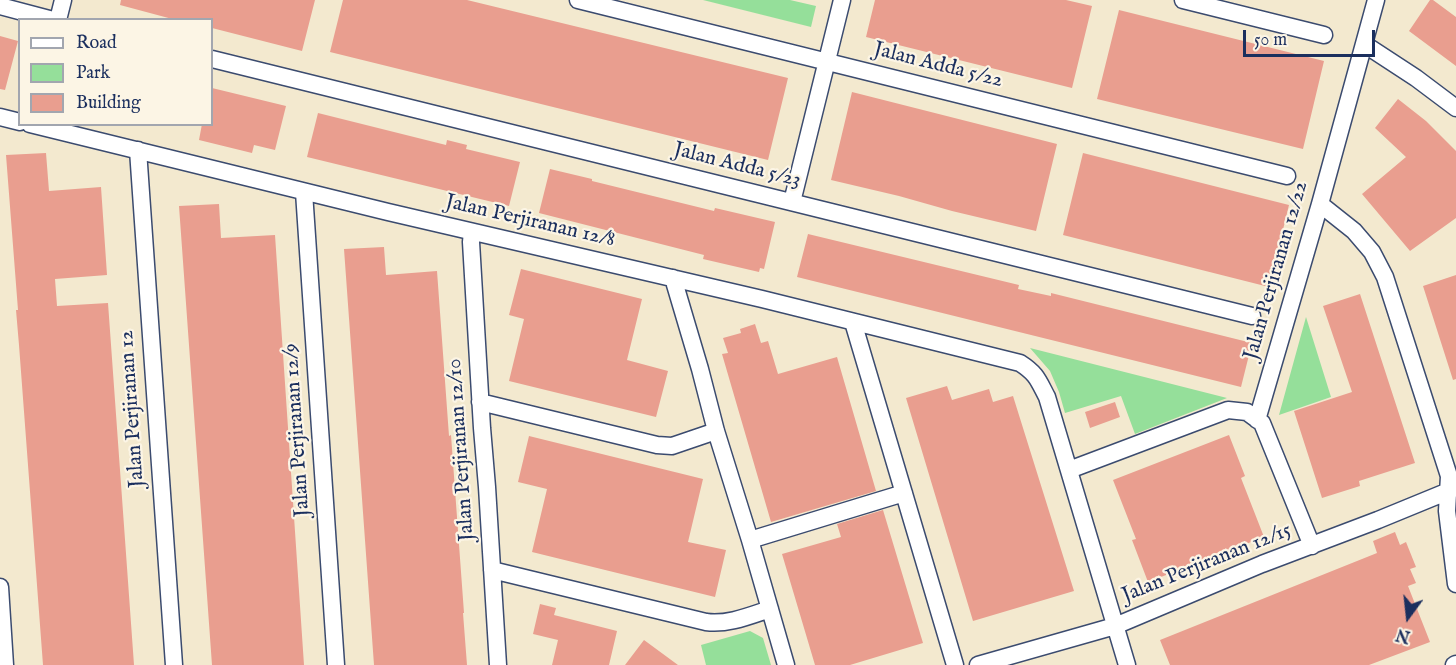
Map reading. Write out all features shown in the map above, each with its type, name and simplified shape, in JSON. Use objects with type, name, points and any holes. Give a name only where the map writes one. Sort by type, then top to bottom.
[{"type":"street","points":[[57,18],[63,0]]},
{"type":"street","name":"Jalan Adda 5/22","points":[[578,0],[1287,176]]},
{"type":"street","points":[[792,202],[842,0]]},
{"type":"street","points":[[1183,0],[1324,35]]},
{"type":"street","name":"Jalan Perjiranan 12/22","points":[[1257,420],[1376,0]]},
{"type":"street","points":[[0,6],[48,18]]},
{"type":"street","points":[[1364,44],[1456,108]]},
{"type":"street","name":"Jalan Adda 5/23","points":[[213,59],[1252,316]]},
{"type":"street","points":[[0,117],[18,122]]},
{"type":"street","name":"Jalan Perjiranan 12/8","points":[[38,126],[304,192],[673,278],[1020,363],[1037,377],[1047,397],[1069,470]]},
{"type":"street","name":"Jalan Perjiranan 12","points":[[138,150],[174,665]]},
{"type":"street","name":"Jalan Perjiranan 12/9","points":[[304,192],[336,665]]},
{"type":"street","points":[[1320,204],[1354,231],[1372,252],[1385,277],[1449,476],[1452,489],[1447,511],[1456,584]]},
{"type":"street","name":"Jalan Perjiranan 12/10","points":[[472,231],[480,402],[498,665]]},
{"type":"street","points":[[673,278],[786,665]]},
{"type":"street","points":[[853,322],[955,665]]},
{"type":"street","points":[[480,402],[657,445],[672,446],[716,431]]},
{"type":"street","points":[[1126,665],[1069,470],[1228,410],[1247,412],[1262,423],[1312,546]]},
{"type":"street","name":"Jalan Perjiranan 12/15","points":[[978,665],[1115,626],[1262,564],[1452,489]]},
{"type":"street","points":[[750,540],[903,493]]},
{"type":"street","points":[[492,570],[717,624],[770,609]]},
{"type":"street","points":[[0,587],[5,665]]},
{"type":"green space","points":[[703,0],[790,0],[816,6],[811,27]]},
{"type":"green space","points":[[1306,317],[1331,397],[1279,415]]},
{"type":"green space","points":[[1030,348],[1227,398],[1135,434],[1121,396],[1065,413],[1050,371]]},
{"type":"green space","points":[[750,631],[763,638],[771,665],[706,665],[701,645]]},
{"type":"building","points":[[121,0],[315,0],[302,51],[213,28],[213,18],[169,18],[120,5]]},
{"type":"building","points":[[343,0],[467,0],[788,78],[768,160],[330,52]]},
{"type":"building","points":[[875,0],[1066,0],[1092,6],[1072,88],[866,37]]},
{"type":"building","points":[[1430,0],[1456,17],[1456,66],[1409,31]]},
{"type":"building","points":[[1119,10],[1324,61],[1303,149],[1097,99]]},
{"type":"building","points":[[0,36],[18,41],[5,90],[0,89]]},
{"type":"building","points":[[213,88],[286,106],[275,150],[254,145],[252,153],[199,140],[202,126],[213,126]]},
{"type":"building","points":[[852,92],[1057,144],[1036,231],[831,180]]},
{"type":"building","points":[[1398,99],[1426,121],[1456,151],[1456,218],[1410,251],[1362,194],[1406,157],[1375,128]]},
{"type":"building","points":[[318,113],[446,145],[447,140],[467,145],[466,149],[520,162],[509,206],[307,157]]},
{"type":"building","points":[[46,153],[49,191],[101,187],[107,275],[55,279],[57,306],[108,303],[134,665],[43,665],[6,155]]},
{"type":"building","points":[[1083,153],[1289,205],[1269,287],[1063,235]]},
{"type":"building","points":[[550,169],[714,211],[715,208],[775,222],[764,269],[760,268],[759,272],[703,259],[704,255],[539,213]]},
{"type":"building","points":[[219,204],[221,238],[275,235],[304,665],[212,665],[179,206]]},
{"type":"building","points":[[808,234],[1019,285],[1018,289],[1051,296],[1051,293],[1252,343],[1241,387],[797,277]]},
{"type":"building","points":[[384,247],[386,275],[437,271],[467,665],[374,665],[344,249]]},
{"type":"building","points":[[521,269],[642,299],[627,360],[668,371],[656,417],[509,381],[524,319],[509,315]]},
{"type":"building","points":[[1456,275],[1456,379],[1453,380],[1423,286]]},
{"type":"building","points":[[1360,294],[1415,463],[1359,481],[1360,486],[1322,498],[1294,411],[1352,392],[1323,306]]},
{"type":"building","points":[[755,324],[761,343],[768,341],[778,374],[837,357],[876,491],[771,522],[722,354],[728,353],[723,338],[741,333],[740,329]]},
{"type":"building","points":[[947,386],[952,400],[989,389],[993,402],[1013,396],[1074,591],[973,621],[906,398]]},
{"type":"building","points":[[1115,402],[1120,417],[1090,428],[1085,412]]},
{"type":"building","points":[[1229,435],[1245,476],[1241,478],[1264,537],[1148,582],[1132,540],[1136,539],[1113,480]]},
{"type":"building","points":[[529,436],[703,479],[688,542],[726,550],[715,597],[532,552],[547,489],[518,482]]},
{"type":"building","points":[[883,510],[923,643],[850,665],[815,665],[782,554],[841,537],[837,524]]},
{"type":"building","points":[[1395,532],[1400,545],[1406,542],[1416,567],[1410,569],[1416,583],[1408,586],[1430,642],[1369,665],[1170,665],[1160,640],[1377,553],[1373,541]]},
{"type":"building","points":[[540,604],[556,608],[554,615],[617,631],[609,665],[552,665],[558,640],[533,634]]},
{"type":"building","points":[[644,640],[678,665],[625,665]]}]
